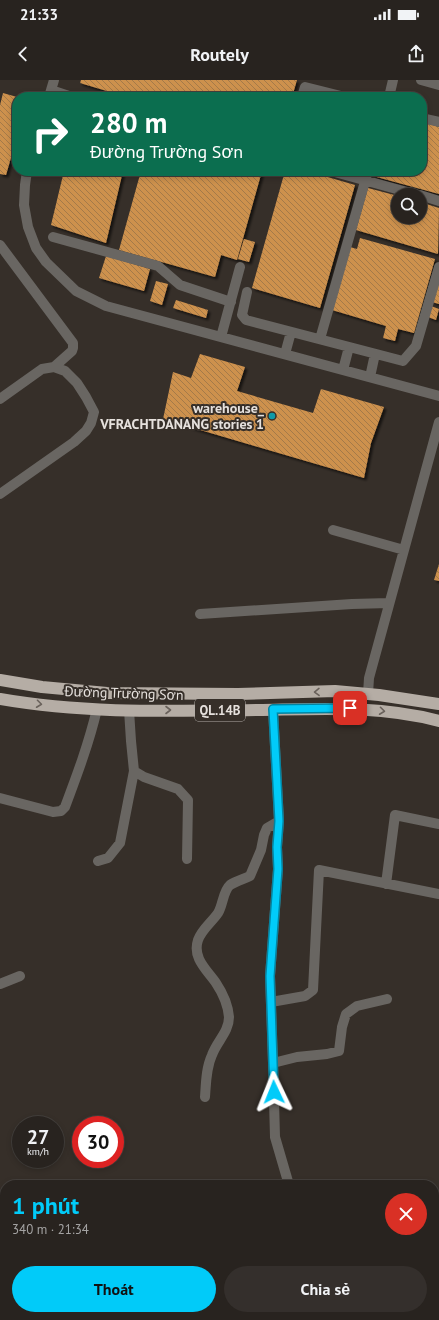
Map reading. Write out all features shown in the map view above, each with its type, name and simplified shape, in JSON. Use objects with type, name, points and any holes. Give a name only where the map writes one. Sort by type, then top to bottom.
[{"type":"highway","name":"Đường Trường Sơn","points":[[0,680],[42,687],[107,693],[238,694],[335,691],[439,704]]},
{"type":"highway","name":"Đường Trường Sơn","points":[[0,699],[97,709],[129,710],[341,708],[406,714],[439,721]]},
{"type":"street","points":[[51,92],[54,80]]},
{"type":"street","points":[[390,92],[394,80]]},
{"type":"street","points":[[421,80],[439,85]]},
{"type":"street","points":[[304,92],[305,87],[325,92]]},
{"type":"street","points":[[427,119],[439,122]]},
{"type":"street","points":[[26,176],[24,205],[28,227],[36,248],[51,268],[76,291],[106,306],[439,396]]},
{"type":"street","points":[[320,339],[366,176],[399,188]]},
{"type":"street","points":[[427,197],[439,201]]},
{"type":"street","points":[[53,236],[158,266],[180,285],[231,302]]},
{"type":"street","points":[[0,245],[73,343],[72,351],[54,367]]},
{"type":"street","points":[[221,337],[240,267]]},
{"type":"street","points":[[248,292],[242,316],[246,320],[403,361],[416,346],[439,267]]},
{"type":"street","points":[[285,354],[291,332]]},
{"type":"street","points":[[343,370],[349,347]]},
{"type":"street","points":[[370,377],[375,354]]},
{"type":"street","points":[[0,399],[42,369],[54,367],[65,371],[77,383],[94,412],[91,423],[86,431],[74,442],[0,494]]},
{"type":"street","points":[[368,694],[369,678],[439,422]]},
{"type":"street","points":[[333,530],[404,550]]},
{"type":"street","points":[[200,614],[389,603]]},
{"type":"street","points":[[0,798],[53,812],[62,811],[65,807],[86,751],[97,709]]},
{"type":"street","points":[[273,709],[279,821],[277,847],[278,869],[270,976],[275,1137],[288,1180]]},
{"type":"street","points":[[98,861],[108,858],[120,843],[134,770],[130,741],[129,710]]},
{"type":"street","points":[[134,770],[144,777],[178,789],[188,800],[187,859]]},
{"type":"street","points":[[386,884],[396,815],[439,824]]},
{"type":"street","points":[[205,1097],[209,1062],[215,1047],[225,1032],[229,1016],[225,999],[199,959],[197,947],[198,940],[218,912],[227,889],[231,885],[250,876],[261,850],[267,828],[279,821]]},
{"type":"street","points":[[271,1002],[306,996],[313,990],[319,870],[439,894]]},
{"type":"street","points":[[0,984],[20,976]]},
{"type":"street","points":[[273,1062],[339,1051],[342,1028],[346,1014],[356,1006],[387,999]]},
{"type":"building","points":[[81,80],[297,80],[293,92],[110,92],[80,83]]},
{"type":"building","points":[[3,93],[12,96],[12,154],[6,175],[0,174],[0,105]]},
{"type":"building","points":[[427,123],[439,127],[439,194],[427,191],[427,188],[417,188],[373,176],[427,176]]},
{"type":"building","points":[[63,176],[122,176],[106,243],[51,225]]},
{"type":"building","points":[[140,176],[261,176],[237,260],[221,255],[215,277],[119,250]]},
{"type":"building","points":[[284,176],[324,176],[355,185],[320,308],[252,288]]},
{"type":"building","points":[[368,188],[391,194],[391,224],[427,224],[427,204],[439,208],[438,254],[356,230]]},
{"type":"building","points":[[360,238],[435,259],[414,333],[398,329],[395,341],[383,338],[386,326],[332,310],[350,247],[357,249]]},
{"type":"building","points":[[244,239],[255,242],[249,262],[238,259]]},
{"type":"building","points":[[106,256],[150,269],[144,291],[99,278]]},
{"type":"building","points":[[156,281],[168,284],[162,305],[150,301]]},
{"type":"building","points":[[439,283],[439,304],[432,302]]},
{"type":"building","points":[[176,300],[208,310],[206,318],[173,308]]},
{"type":"building","points":[[431,306],[439,309],[436,320],[428,317]]},
{"type":"building","name":"warehouse_ VFRACHTDANANG stories 1","points":[[200,354],[245,367],[237,391],[313,413],[321,389],[384,407],[371,443],[364,478],[163,419],[173,372],[191,378]]},
{"type":"building","points":[[439,564],[439,581],[434,580]]},
{"type":"place","name":"warehouse_ VFRACHTDANANG stories 1","points":[[272,416]]},
{"type":"route","points":[[274,1092],[270,976],[278,869],[277,847],[279,821],[273,709],[350,708]]}]
